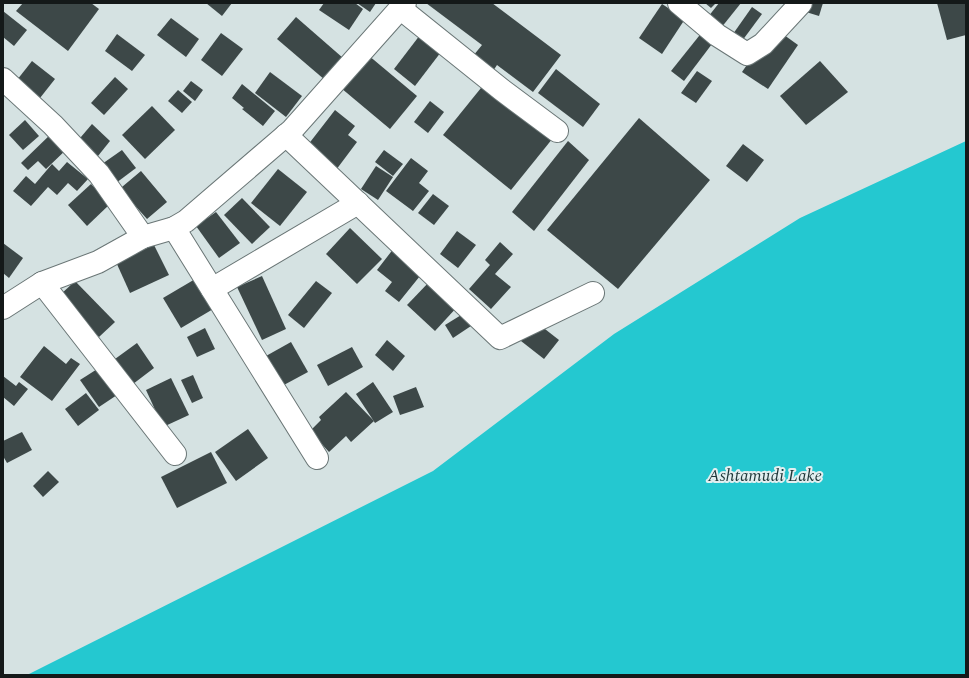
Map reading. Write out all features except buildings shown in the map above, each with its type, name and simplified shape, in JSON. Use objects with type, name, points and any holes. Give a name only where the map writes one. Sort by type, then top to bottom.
[{"type":"street","points":[[679,3],[717,35],[747,54],[763,44],[800,3]]},
{"type":"street","points":[[3,308],[42,283],[98,262],[143,237],[174,228],[186,221],[286,135],[403,6],[502,90],[557,131]]},
{"type":"street","points":[[3,79],[53,125],[99,174],[143,237]]},
{"type":"street","points":[[286,135],[500,338],[593,293]]},
{"type":"street","points":[[212,289],[358,203]]},
{"type":"street","points":[[174,228],[317,458]]},
{"type":"street","points":[[42,283],[175,454]]},
{"type":"water","name":"Ashtamudi Lake","points":[[966,141],[966,675],[27,675],[433,471],[614,334],[800,218]]}]
